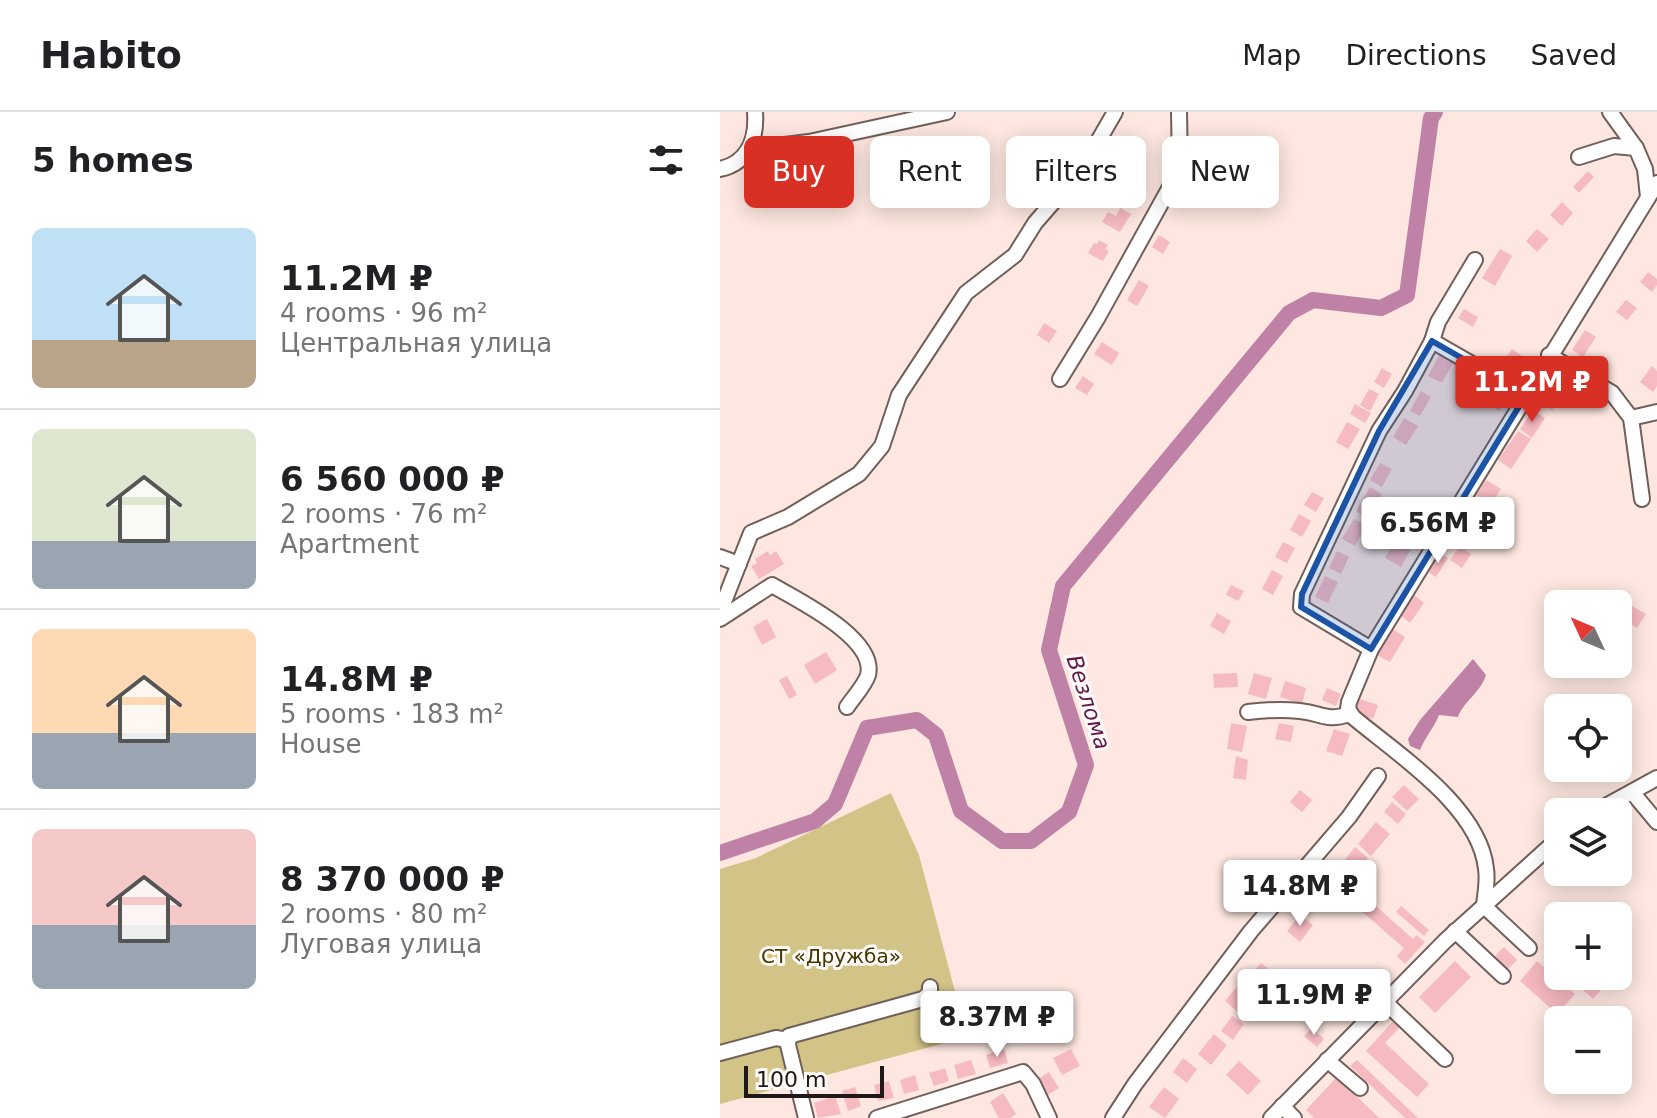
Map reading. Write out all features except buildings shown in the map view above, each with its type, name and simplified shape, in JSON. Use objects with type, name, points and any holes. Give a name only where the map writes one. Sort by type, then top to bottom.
[{"type":"street","points":[[752,136],[755,112]]},
{"type":"street","points":[[837,136],[947,112]]},
{"type":"street","points":[[720,612],[751,533],[788,517],[859,474],[882,446],[899,395],[966,293],[1015,255],[1035,223],[1082,169],[1115,112]]},
{"type":"street","points":[[1060,379],[1180,169],[1179,112]]},
{"type":"street","points":[[1610,112],[1636,148],[1645,169],[1648,197]]},
{"type":"street","points":[[1579,157],[1614,146],[1636,148]]},
{"type":"street","points":[[720,169],[735,166],[744,155]]},
{"type":"street","points":[[1529,948],[1484,906],[1486,868],[1479,842],[1472,830],[1436,786],[1350,714],[1349,702],[1371,649],[1657,183]]},
{"type":"street","points":[[1371,649],[1301,607],[1302,594],[1379,431],[1405,391],[1432,341],[1438,322],[1475,260]]},
{"type":"street","points":[[1432,341],[1526,395]]},
{"type":"street","points":[[1549,355],[1612,393],[1631,418],[1642,499]]},
{"type":"street","points":[[1631,418],[1657,412]]},
{"type":"street","points":[[720,557],[736,571]]},
{"type":"street","points":[[736,571],[735,587],[750,598]]},
{"type":"street","points":[[720,619],[772,585],[841,625],[867,659],[868,676],[847,707]]},
{"type":"street","points":[[1248,712],[1273,709],[1299,711],[1326,718],[1350,714]]},
{"type":"street","points":[[1113,1118],[1135,1084],[1251,931],[1349,817],[1378,776]]},
{"type":"street","points":[[1621,798],[1657,778]]},
{"type":"street","points":[[1632,792],[1657,822]]},
{"type":"street","points":[[1271,1118],[1455,931],[1544,852]]},
{"type":"street","points":[[1455,931],[1503,976]]},
{"type":"street","points":[[806,1118],[788,1040],[792,1034],[923,999],[930,993],[930,987]]},
{"type":"street","points":[[1384,1001],[1445,1059]]},
{"type":"street","points":[[720,1053],[776,1038],[788,1040]]},
{"type":"street","points":[[1327,1060],[1360,1088]]},
{"type":"street","points":[[877,1118],[1023,1072],[1033,1084],[1049,1118]]},
{"type":"street","points":[[1282,1106],[1294,1118]]},
{"type":"highlighted area","points":[[1432,341],[1526,395],[1371,649],[1301,607],[1302,594],[1379,431]]},
{"type":"green space","name":"СТ «Дружба»","points":[[891,793],[919,855],[967,1037],[720,1104],[720,869],[756,858]]},
{"type":"shaded area","points":[[1473,659],[1486,675],[1458,717],[1439,715],[1420,750],[1410,746],[1408,739],[1420,720]]},
{"type":"waterway","name":"Везлома","points":[[720,853],[815,821],[835,804],[867,728],[917,720],[936,735],[961,811],[1002,841],[1031,841],[1069,812],[1086,765],[1049,650],[1063,586],[1289,313],[1313,300],[1381,308],[1407,295],[1431,118],[1435,112]]}]
